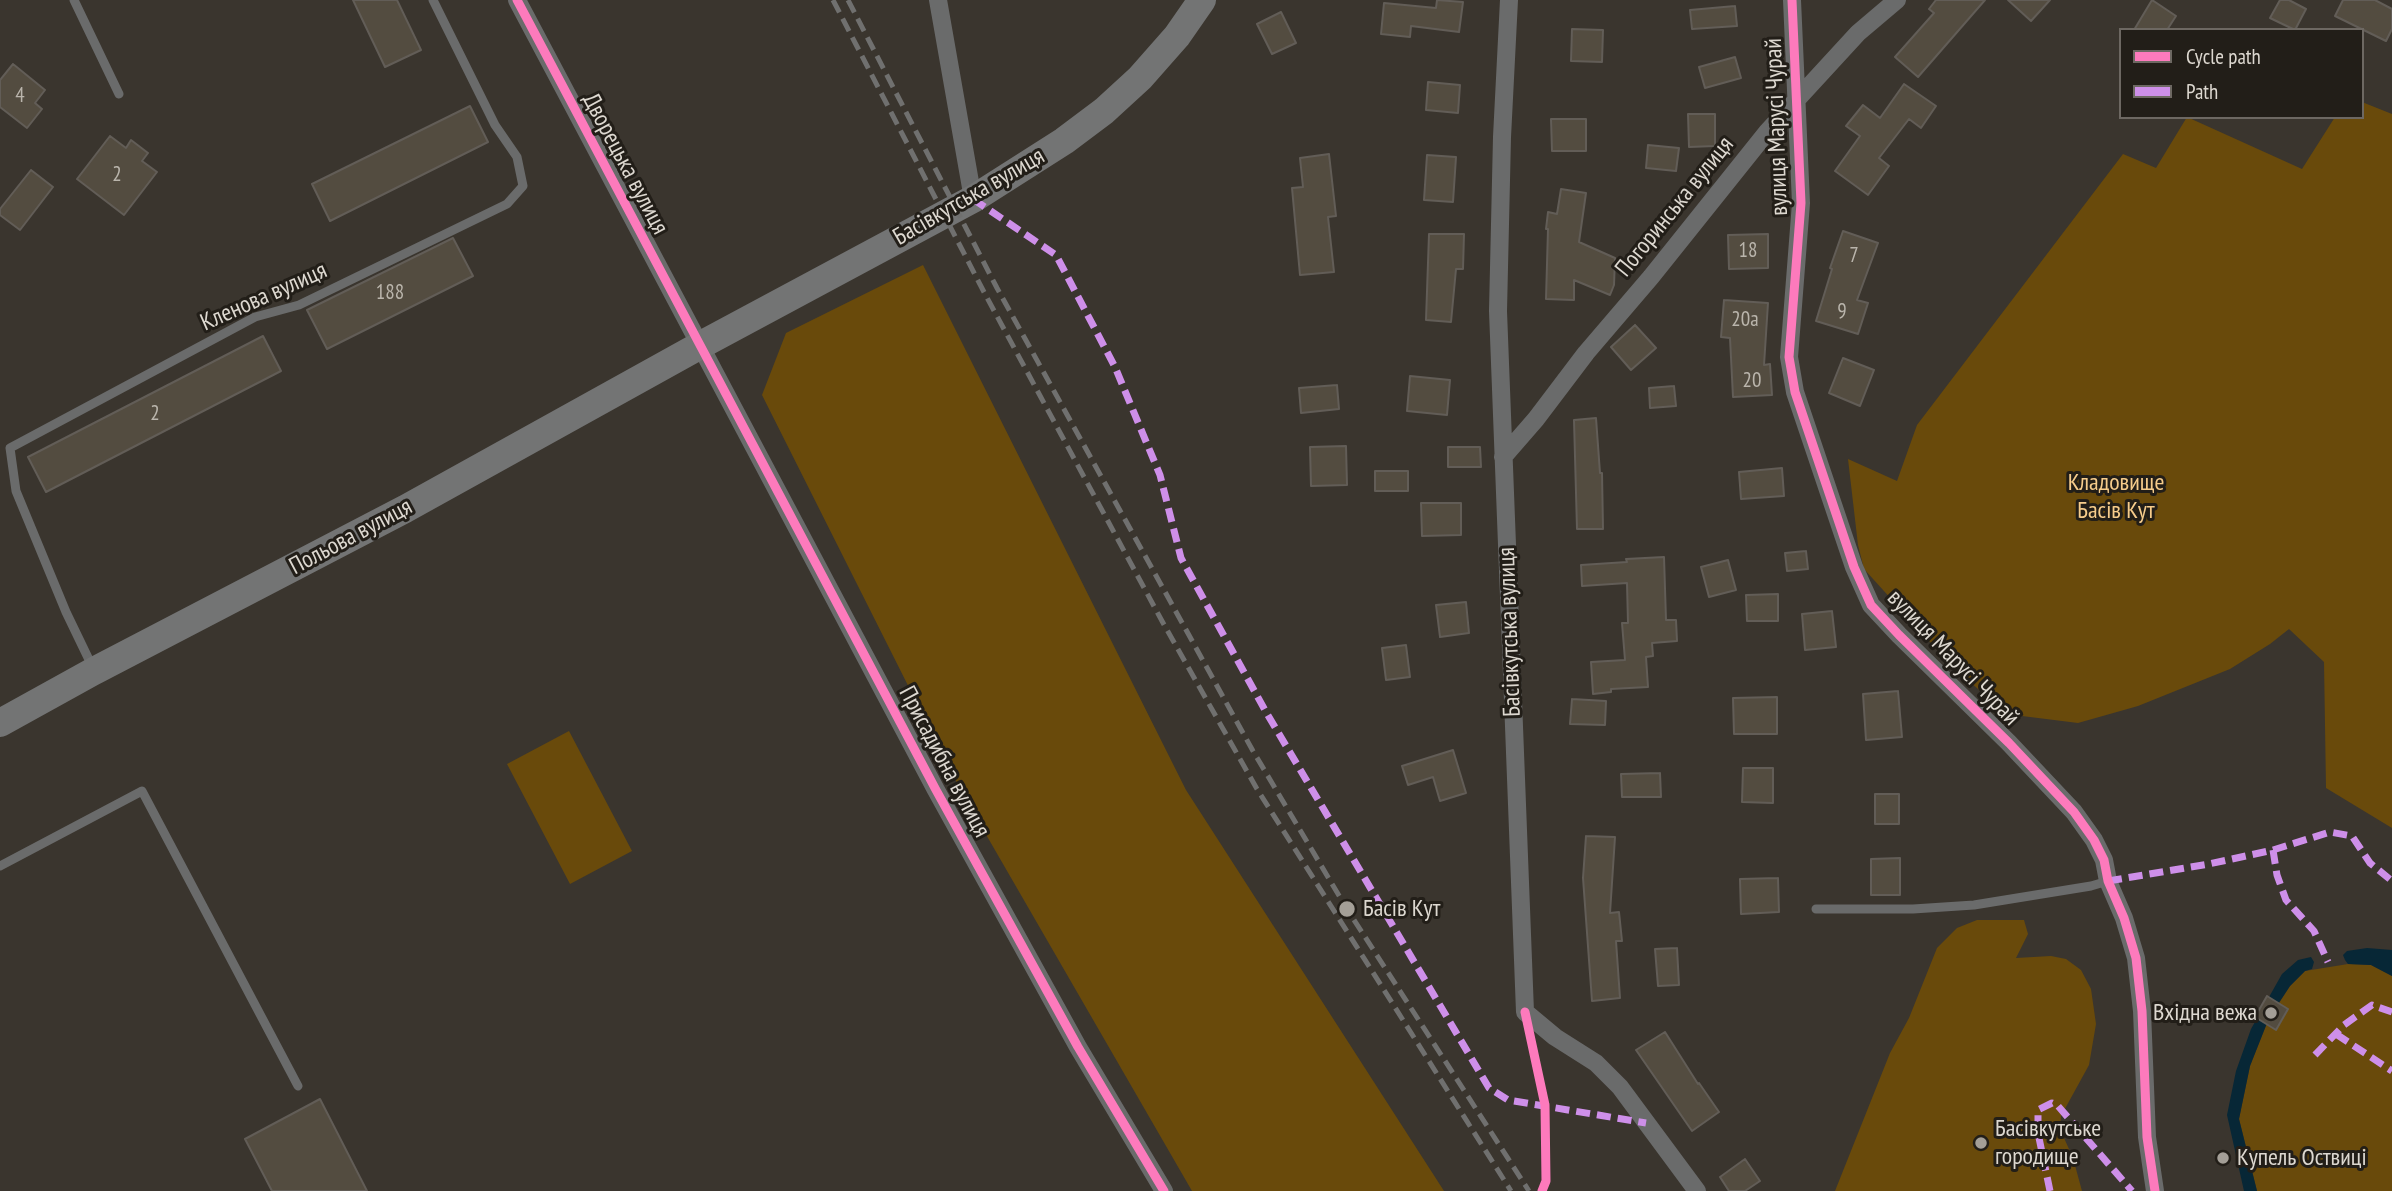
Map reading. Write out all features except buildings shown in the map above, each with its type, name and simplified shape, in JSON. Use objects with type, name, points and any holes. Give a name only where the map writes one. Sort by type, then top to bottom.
[{"type":"main road","name":"Басівкутська вулиця","points":[[699,346],[973,199],[1054,148],[1104,111],[1140,78],[1168,47],[1202,0]]},
{"type":"main road","name":"Польова вулиця","points":[[0,723],[405,509],[699,346]]},
{"type":"street","name":"Дворецька вулиця","points":[[517,0],[699,346]]},
{"type":"street","points":[[939,0],[973,199]]},
{"type":"street","name":"Басівкутська вулиця","points":[[1509,0],[1498,311],[1525,1012],[1555,1037],[1596,1063],[1620,1087],[1697,1191]]},
{"type":"street","name":"вулиця Марусі Чурай","points":[[1791,0],[1801,203],[1789,357],[1795,392],[1854,567],[1871,605],[2074,812],[2104,860],[2108,881],[2124,918],[2136,958],[2147,1137],[2155,1191]]},
{"type":"street","name":"Погоринська вулиця","points":[[1503,457],[1767,132],[1858,33],[1897,0]]},
{"type":"street","name":"Присадибна вулиця","points":[[699,346],[936,790],[1078,1047],[1164,1191]]},
{"type":"lane","points":[[74,0],[119,94]]},
{"type":"lane","name":"Кленова вулиця","points":[[94,671],[66,612],[16,491],[10,448],[256,317],[299,305],[507,204],[523,186],[517,156],[495,125],[433,0]]},
{"type":"lane","points":[[0,866],[142,791],[298,1086]]},
{"type":"lane","points":[[1816,909],[1913,909],[1974,905],[2108,881]]},
{"type":"green space","name":"Кладовище Басів Кут","points":[[2364,103],[2392,114],[2392,828],[2326,788],[2324,662],[2289,629],[2230,669],[2138,706],[2078,723],[2006,714],[1951,665],[1864,569],[1858,545],[1848,459],[1897,481],[1917,425],[2123,154],[2156,168],[2186,119],[2191,119],[2302,169],[2334,119],[2364,119]]},
{"type":"green space","points":[[923,265],[1186,790],[1444,1191],[1192,1191],[962,793],[762,395],[786,333]]},
{"type":"green space","points":[[569,731],[632,851],[570,884],[507,764]]},
{"type":"green space","points":[[1977,920],[2024,920],[2028,934],[2016,958],[2051,956],[2066,959],[2081,970],[2091,989],[2096,1024],[2089,1065],[2061,1116],[2060,1129],[2073,1158],[2082,1191],[1835,1191],[1890,1053],[1909,1018],[1937,948],[1957,928]]},
{"type":"green space","points":[[2348,964],[2371,965],[2392,976],[2392,1191],[2257,1191],[2239,1119],[2250,1066],[2269,1018],[2290,986],[2305,971]]},
{"type":"water","points":[[2367,948],[2392,950],[2392,976],[2371,965],[2348,964],[2345,960],[2343,955],[2347,951]]},
{"type":"water","points":[[2311,957],[2314,962],[2312,969],[2305,971],[2290,986],[2269,1018],[2250,1066],[2239,1119],[2257,1191],[2244,1191],[2227,1115],[2236,1071],[2251,1029],[2282,974],[2298,960]]},
{"type":"railway","points":[[833,0],[985,294],[1162,621],[1257,789],[1511,1191]]},
{"type":"railway","points":[[848,0],[997,288],[1253,751],[1347,909],[1529,1191]]},
{"type":"marked path","points":[[973,199],[1056,255],[1115,367],[1160,475],[1181,558],[1266,712],[1489,1088],[1508,1100],[1646,1123]]},
{"type":"marked path","points":[[2108,881],[2273,850],[2330,832],[2352,836],[2370,863],[2392,881]]},
{"type":"marked path","points":[[2273,850],[2277,875],[2286,900],[2314,931],[2328,962]]},
{"type":"marked path","points":[[2315,1055],[2344,1025],[2372,1005],[2392,1012]]},
{"type":"marked path","points":[[2336,1034],[2392,1071]]},
{"type":"marked path","points":[[2050,1191],[2038,1133],[2038,1110],[2052,1103],[2058,1106],[2132,1191]]},
{"type":"cycle path","points":[[517,0],[936,790],[1078,1047],[1164,1191]]},
{"type":"cycle path","points":[[1792,0],[1801,203],[1789,357],[1795,392],[1854,567],[1871,605],[2074,812],[2094,840],[2104,860],[2108,881],[2124,918],[2136,958],[2142,1011],[2147,1137],[2155,1191]]},
{"type":"cycle path","points":[[1525,1012],[1545,1105],[1546,1181],[1542,1191]]},
{"type":"place","name":"Басів Кут","points":[[1347,909]]},
{"type":"place","name":"Вхідна вежа","points":[[2271,1013]]},
{"type":"place","name":"Басівкутське городище","points":[[1981,1143]]},
{"type":"place","name":"Купель Оствиці","points":[[2223,1158]]}]
